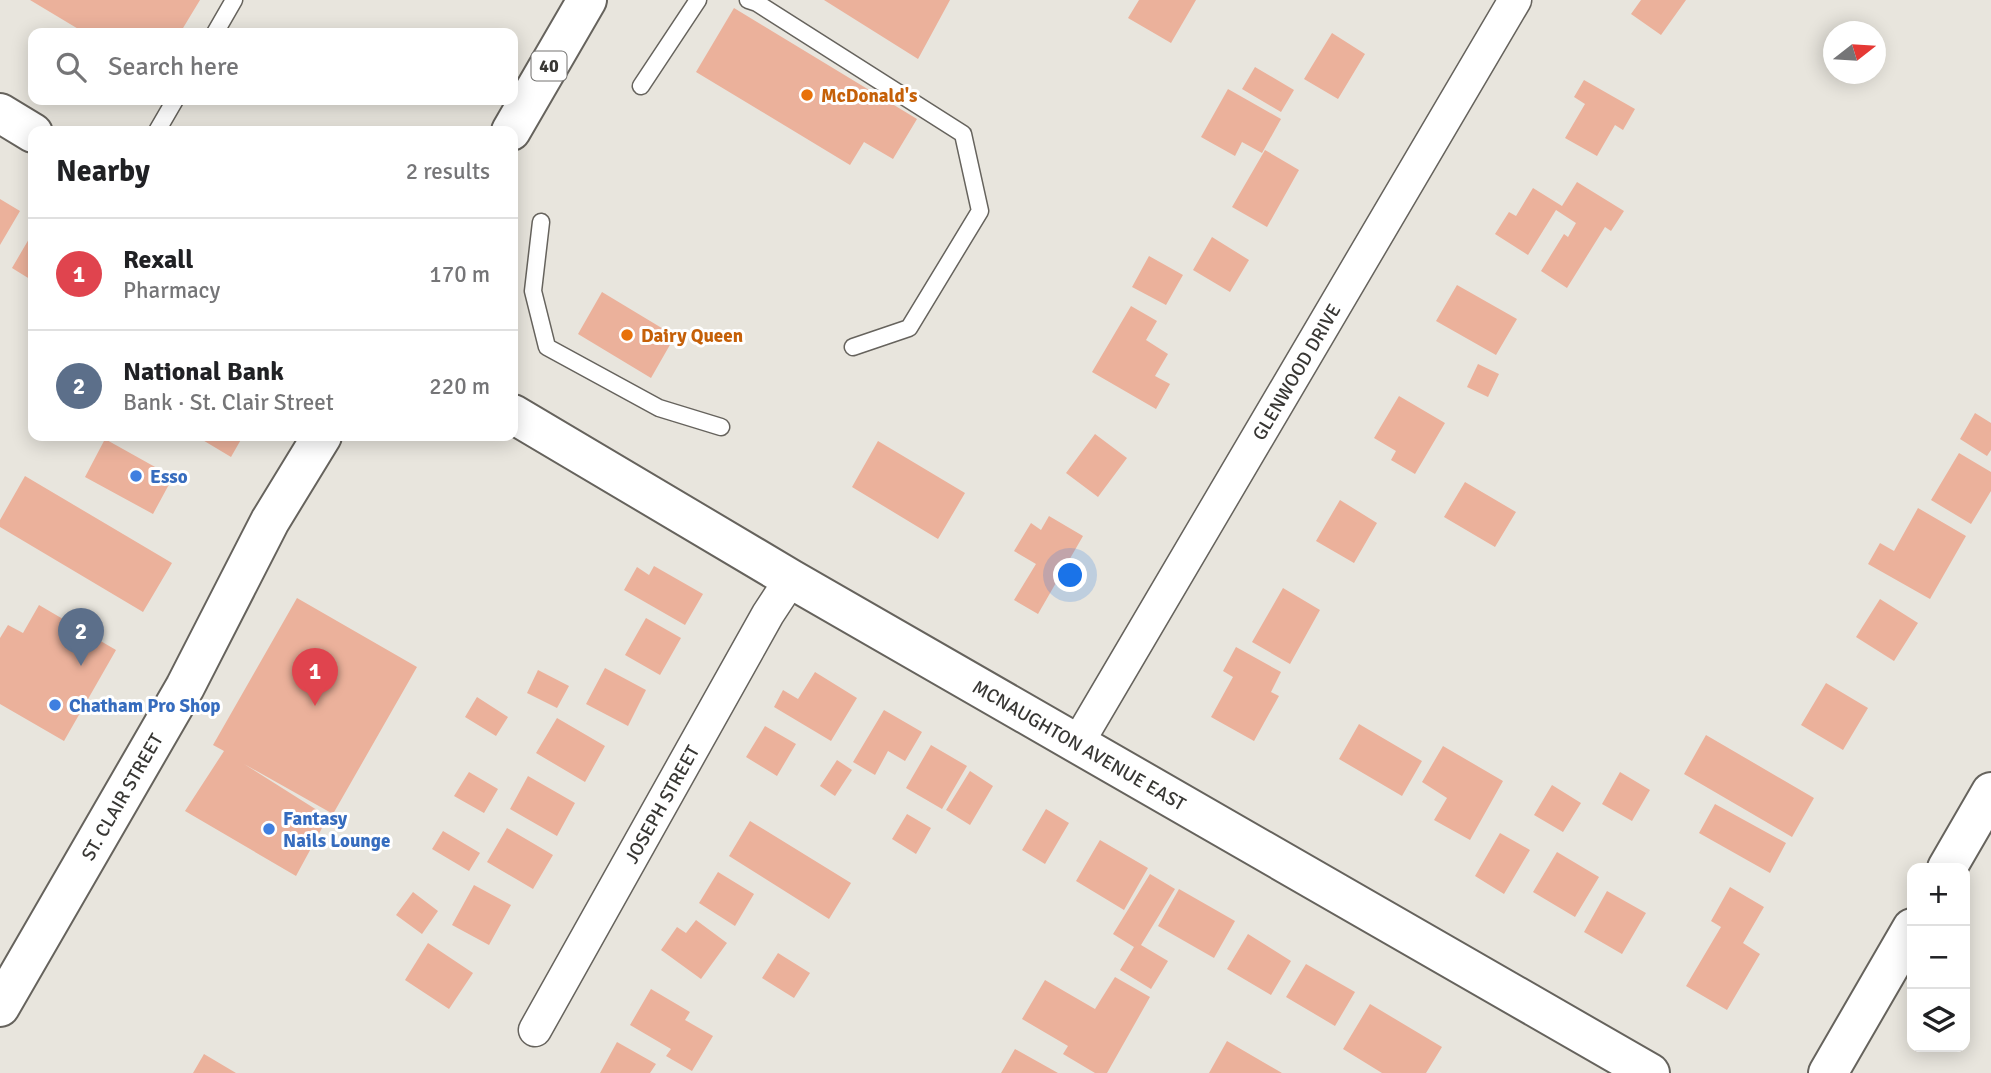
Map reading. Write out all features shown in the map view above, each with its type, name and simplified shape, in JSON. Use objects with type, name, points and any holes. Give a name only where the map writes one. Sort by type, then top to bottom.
[{"type":"main road","name":"40","points":[[514,126],[587,0]]},
{"type":"main road","points":[[0,113],[28,130]]},
{"type":"main road","name":"MCNAUGHTON AVENUE EAST","points":[[518,417],[791,579],[1650,1073]]},
{"type":"main road","name":"ST. CLAIR STREET","points":[[0,1007],[185,687],[270,522],[318,441]]},
{"type":"main road","points":[[1950,863],[1991,792]]},
{"type":"main road","points":[[1828,1073],[1907,937]]},
{"type":"street","name":"GLENWOOD DRIVE","points":[[1077,744],[1515,0]]},
{"type":"street","name":"JOSEPH STREET","points":[[535,1030],[768,614],[791,579]]},
{"type":"lane","points":[[218,28],[234,0]]},
{"type":"lane","points":[[641,86],[698,0]]},
{"type":"lane","points":[[748,0],[757,2],[963,134],[980,211],[909,328],[853,347]]},
{"type":"lane","points":[[160,126],[172,105]]},
{"type":"lane","points":[[541,222],[533,291],[547,347],[659,408],[721,427]]},
{"type":"building","points":[[30,0],[200,0],[183,28],[77,28]]},
{"type":"building","points":[[824,0],[950,0],[918,59]]},
{"type":"building","points":[[1139,0],[1196,0],[1171,43],[1128,18]]},
{"type":"building","points":[[1641,0],[1686,0],[1661,35],[1631,14]]},
{"type":"building","name":"McDonald's","points":[[734,8],[917,119],[893,159],[864,142],[850,165],[696,72]]},
{"type":"building","points":[[1332,33],[1365,54],[1338,99],[1304,79]]},
{"type":"building","points":[[1255,67],[1294,90],[1281,112],[1242,89]]},
{"type":"building","points":[[1584,80],[1635,109],[1623,130],[1615,125],[1597,156],[1565,138],[1585,104],[1574,97]]},
{"type":"building","points":[[1228,89],[1281,119],[1262,153],[1242,142],[1235,156],[1201,137]]},
{"type":"building","points":[[1265,150],[1299,170],[1267,227],[1232,207]]},
{"type":"building","points":[[1577,182],[1624,211],[1611,231],[1605,227],[1567,288],[1541,271],[1564,234],[1568,237],[1576,223],[1556,210],[1528,255],[1495,234],[1509,212],[1516,216],[1533,188],[1562,206]]},
{"type":"building","points":[[0,199],[20,211],[0,245]]},
{"type":"building","points":[[1212,237],[1249,260],[1230,292],[1193,270]]},
{"type":"building","points":[[28,241],[28,278],[12,268]]},
{"type":"building","points":[[1149,256],[1183,275],[1166,305],[1132,287]]},
{"type":"building","points":[[1457,285],[1517,319],[1496,355],[1436,321]]},
{"type":"building","name":"Dairy Queen","points":[[602,292],[675,336],[651,378],[578,334]]},
{"type":"building","points":[[1131,306],[1157,321],[1146,340],[1168,354],[1155,376],[1170,384],[1156,409],[1092,372]]},
{"type":"building","points":[[1478,364],[1499,374],[1488,397],[1467,387]]},
{"type":"building","points":[[1399,396],[1445,423],[1415,474],[1391,460],[1396,451],[1374,438]]},
{"type":"building","points":[[1975,413],[1991,423],[1991,450],[1987,456],[1960,439]]},
{"type":"building","points":[[1095,434],[1127,458],[1098,497],[1066,473]]},
{"type":"building","points":[[104,441],[109,441],[173,477],[153,514],[85,477]]},
{"type":"building","points":[[204,441],[240,441],[231,457]]},
{"type":"building","points":[[878,441],[965,493],[938,539],[852,487]]},
{"type":"building","points":[[1959,453],[1991,472],[1991,491],[1971,524],[1931,500]]},
{"type":"building","points":[[25,476],[172,563],[143,612],[0,527],[0,520]]},
{"type":"building","points":[[1465,482],[1516,512],[1495,547],[1444,517]]},
{"type":"building","points":[[1340,500],[1377,523],[1354,563],[1316,541]]},
{"type":"building","points":[[1918,508],[1966,536],[1930,599],[1868,564],[1880,543],[1894,551]]},
{"type":"building","points":[[1049,516],[1083,536],[1038,614],[1014,600],[1036,564],[1014,551],[1031,523],[1041,530]]},
{"type":"building","points":[[654,566],[703,594],[685,625],[624,590],[637,567],[649,575]]},
{"type":"building","points":[[1283,588],[1320,610],[1290,664],[1252,642]]},
{"type":"building","points":[[297,598],[417,667],[333,814],[244,764],[328,817],[296,876],[185,811],[224,751],[213,745]]},
{"type":"building","points":[[1880,599],[1918,623],[1894,661],[1856,637]]},
{"type":"building","points":[[39,605],[116,650],[64,741],[0,704],[0,638],[8,625],[23,633]]},
{"type":"building","points":[[646,618],[681,638],[660,675],[625,655]]},
{"type":"building","points":[[1236,647],[1281,672],[1271,692],[1279,696],[1254,741],[1211,717],[1233,677],[1223,671]]},
{"type":"building","points":[[605,668],[646,690],[628,726],[586,704]]},
{"type":"building","points":[[538,670],[569,686],[557,708],[527,693]]},
{"type":"building","points":[[815,672],[857,698],[831,741],[774,707],[783,690],[798,699]]},
{"type":"building","points":[[1826,683],[1868,708],[1843,750],[1801,725]]},
{"type":"building","points":[[477,697],[508,717],[496,736],[465,717]]},
{"type":"building","points":[[884,710],[922,732],[905,761],[888,751],[875,775],[853,762]]},
{"type":"building","points":[[557,718],[605,746],[585,782],[536,753]]},
{"type":"building","points":[[1359,724],[1422,761],[1402,796],[1339,759]]},
{"type":"building","points":[[765,726],[796,744],[777,776],[746,757]]},
{"type":"building","points":[[1706,735],[1814,798],[1792,837],[1684,774]]},
{"type":"building","points":[[931,745],[967,766],[942,809],[906,788]]},
{"type":"building","points":[[1443,746],[1503,781],[1470,840],[1434,820],[1447,798],[1422,782]]},
{"type":"building","points":[[837,760],[852,770],[835,796],[820,786]]},
{"type":"building","points":[[970,771],[993,786],[970,825],[946,810]]},
{"type":"building","points":[[469,772],[498,789],[484,813],[454,796]]},
{"type":"building","points":[[1620,772],[1650,790],[1632,821],[1602,804]]},
{"type":"building","points":[[528,776],[575,803],[557,836],[510,809]]},
{"type":"building","points":[[1552,785],[1581,803],[1563,832],[1534,815]]},
{"type":"building","points":[[1715,804],[1786,843],[1770,873],[1699,833]]},
{"type":"building","points":[[1046,809],[1069,823],[1045,864],[1022,850]]},
{"type":"building","points":[[907,814],[931,828],[916,854],[892,839]]},
{"type":"building","points":[[750,821],[851,883],[829,919],[729,856]]},
{"type":"building","points":[[507,828],[553,855],[533,889],[487,862]]},
{"type":"building","points":[[443,831],[480,853],[469,871],[432,849]]},
{"type":"building","points":[[1500,833],[1530,850],[1504,894],[1475,876]]},
{"type":"building","points":[[1100,840],[1148,868],[1124,910],[1076,881]]},
{"type":"building","points":[[1557,852],[1599,877],[1575,917],[1533,892]]},
{"type":"building","points":[[718,872],[754,894],[735,926],[699,903]]},
{"type":"building","points":[[1150,874],[1175,889],[1141,945],[1168,961],[1151,989],[1120,970],[1134,947],[1113,934]]},
{"type":"building","points":[[474,885],[511,905],[489,945],[452,925]]},
{"type":"building","points":[[1730,887],[1764,907],[1743,943],[1760,954],[1727,1010],[1686,986],[1721,927],[1711,921]]},
{"type":"building","points":[[1179,889],[1235,921],[1214,958],[1158,926]]},
{"type":"building","points":[[1607,891],[1646,913],[1622,954],[1584,932]]},
{"type":"building","points":[[413,892],[438,911],[422,934],[396,915]]},
{"type":"building","points":[[696,920],[727,943],[701,979],[661,950],[677,927],[686,933]]},
{"type":"building","points":[[1248,934],[1291,961],[1271,995],[1227,969]]},
{"type":"building","points":[[428,943],[473,973],[449,1009],[405,980]]},
{"type":"building","points":[[778,953],[810,973],[794,998],[762,978]]},
{"type":"building","points":[[1306,964],[1355,992],[1335,1026],[1286,997]]},
{"type":"building","points":[[1115,977],[1150,997],[1107,1073],[1095,1073],[1063,1054],[1068,1046],[1022,1019],[1045,980],[1095,1009]]},
{"type":"building","points":[[651,989],[690,1012],[685,1020],[713,1036],[692,1071],[666,1056],[671,1049],[630,1025]]},
{"type":"building","points":[[1370,1004],[1442,1047],[1426,1073],[1382,1073],[1343,1049]]},
{"type":"building","points":[[1227,1041],[1282,1073],[1209,1073]]},
{"type":"building","points":[[617,1042],[656,1064],[650,1073],[600,1073]]},
{"type":"building","points":[[1015,1049],[1058,1073],[1001,1073]]},
{"type":"building","points":[[204,1054],[236,1073],[193,1073]]},
{"type":"place","name":"McDonald's","points":[[807,95]]},
{"type":"place","name":"Dairy Queen","points":[[627,335]]},
{"type":"place","name":"Esso","points":[[136,476]]},
{"type":"place","name":"National Bank","points":[[81,666]]},
{"type":"place","name":"Chatham Pro Shop","points":[[55,705]]},
{"type":"place","name":"Rexall","points":[[315,706]]},
{"type":"place","name":"Fantasy Nails Lounge","points":[[269,829]]}]
